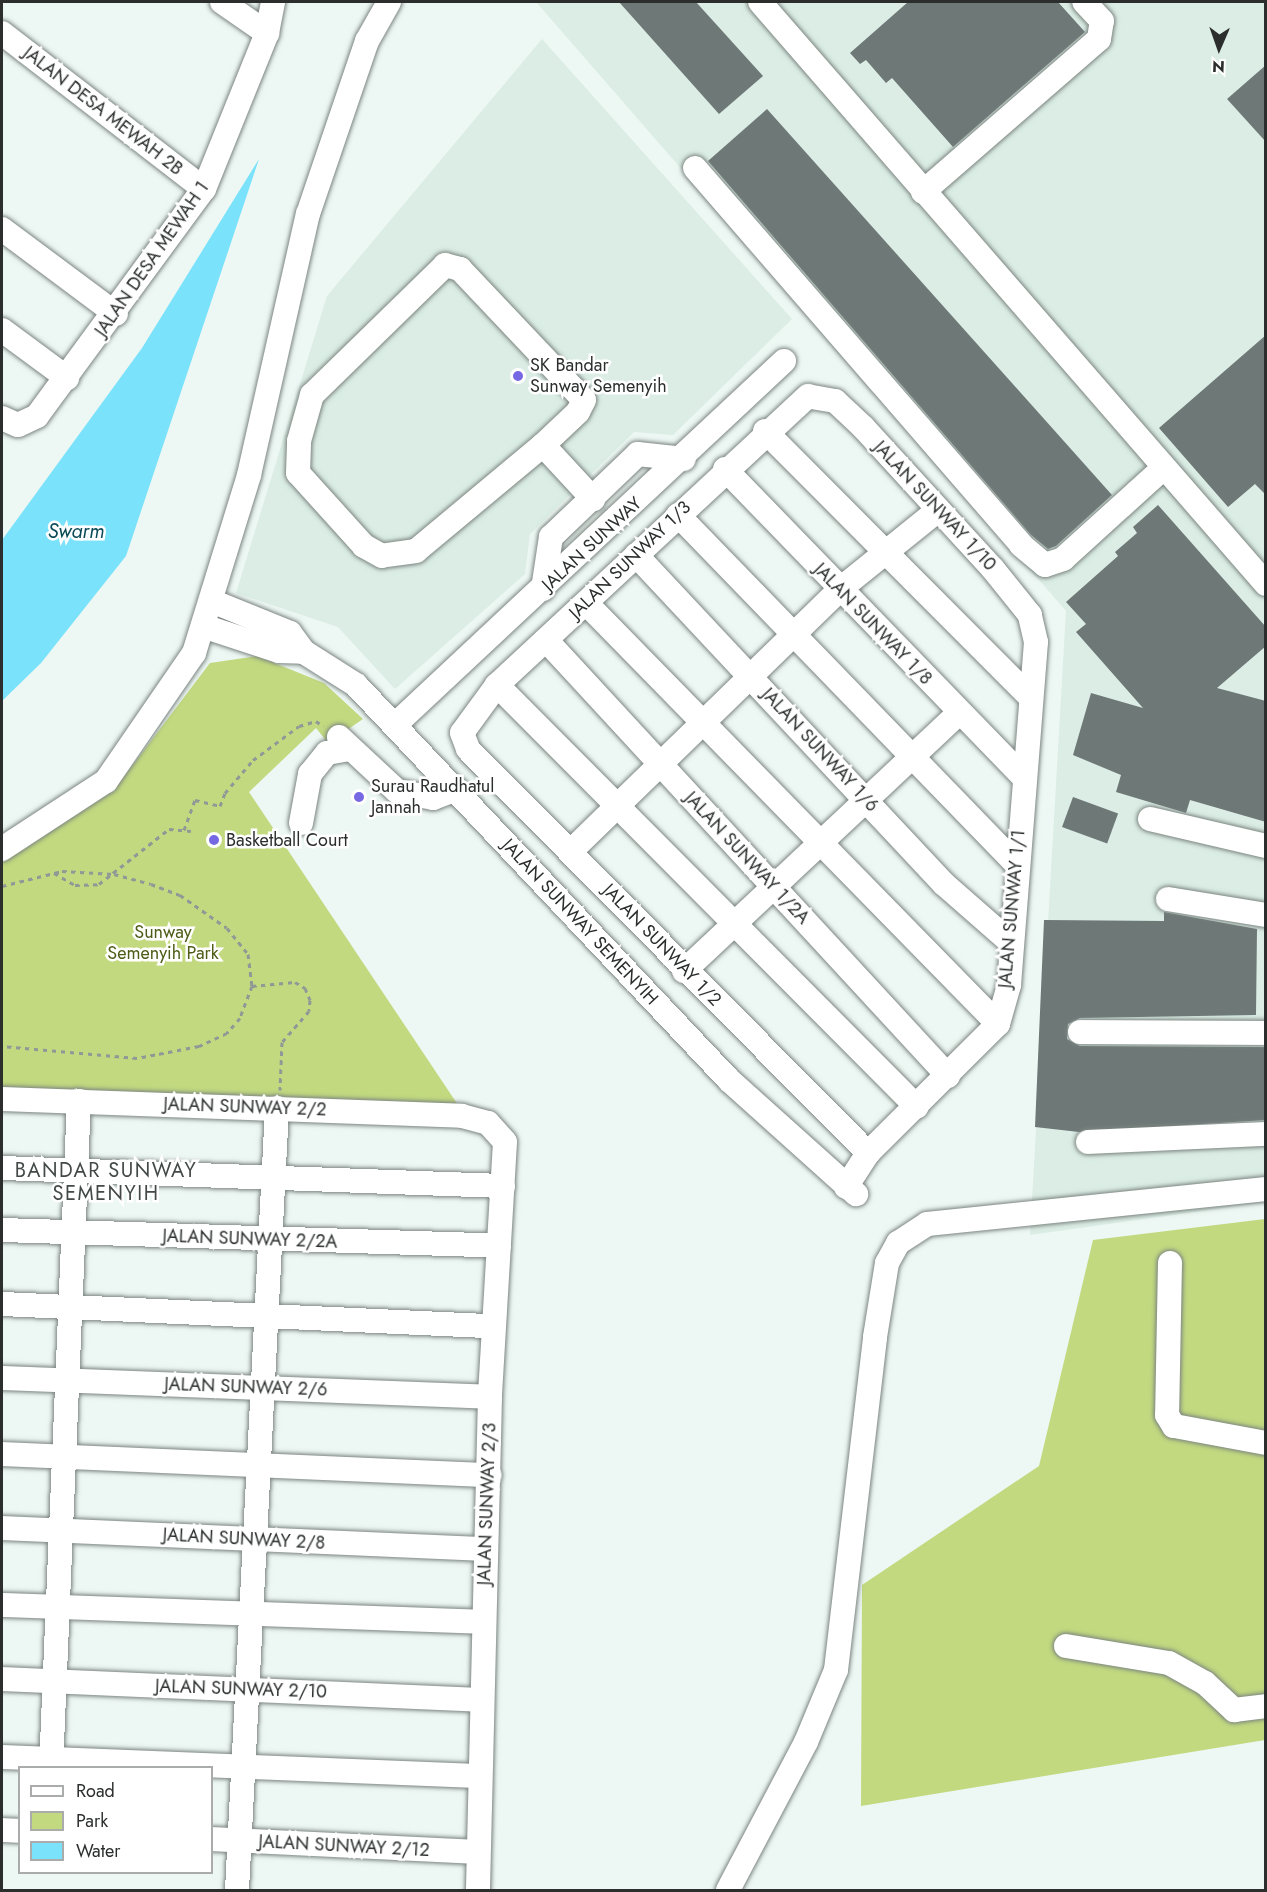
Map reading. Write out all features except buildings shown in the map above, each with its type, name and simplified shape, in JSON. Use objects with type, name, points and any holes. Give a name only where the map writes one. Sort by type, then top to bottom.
[{"type":"street","points":[[222,2],[267,33]]},
{"type":"street","name":"JALAN DESA MEWAH 1","points":[[10,421],[38,416],[116,314],[204,189],[267,33],[273,2]]},
{"type":"street","points":[[2,849],[106,781],[194,653],[206,627],[308,214],[367,41],[389,2]]},
{"type":"street","points":[[762,2],[1161,470],[1264,580]]},
{"type":"street","points":[[923,192],[1099,39],[1102,21],[1084,2]]},
{"type":"street","name":"JALAN DESA MEWAH 2B","points":[[2,33],[204,189]]},
{"type":"street","points":[[695,168],[1021,546],[1046,565],[1063,559],[1161,470]]},
{"type":"street","points":[[2,229],[116,314]]},
{"type":"street","points":[[446,265],[460,269],[584,400],[578,412],[543,445],[416,551],[399,557],[364,546],[298,473],[299,441],[312,395],[446,265]]},
{"type":"street","points":[[2,330],[67,378]]},
{"type":"street","name":"JALAN SUNWAY","points":[[397,723],[684,459],[784,361]]},
{"type":"street","name":"JALAN SUNWAY 1/3","points":[[462,733],[497,685],[765,431],[808,396]]},
{"type":"street","name":"JALAN SUNWAY 1/10","points":[[808,396],[835,401],[937,511],[1030,615],[1036,642]]},
{"type":"street","points":[[765,431],[1030,697]]},
{"type":"street","points":[[543,445],[593,499]]},
{"type":"street","points":[[543,589],[550,537],[593,499],[638,454],[684,459]]},
{"type":"street","name":"JALAN SUNWAY 1/8","points":[[725,469],[958,714],[1023,777]]},
{"type":"street","points":[[572,850],[840,590],[937,511]]},
{"type":"street","points":[[678,515],[791,637],[914,753],[1016,864]]},
{"type":"street","name":"JALAN SUNWAY 1/6","points":[[636,555],[944,884],[1008,940]]},
{"type":"street","name":"JALAN SUNWAY SEMENYIH","points":[[214,602],[290,633],[304,652],[356,685],[397,723],[729,1080],[844,1185]]},
{"type":"street","points":[[586,603],[998,1024]]},
{"type":"street","name":"JALAN SUNWAY SEMENYIH","points":[[206,627],[279,651],[304,652]]},
{"type":"street","name":"JALAN SUNWAY 1/2A","points":[[546,640],[948,1076]]},
{"type":"street","name":"JALAN SUNWAY 1/1","points":[[844,1185],[868,1153],[917,1107],[998,1024],[1009,985],[1008,940],[1036,642]]},
{"type":"street","points":[[497,685],[736,921],[917,1107]]},
{"type":"street","points":[[684,971],[864,797],[958,714]]},
{"type":"street","name":"JALAN SUNWAY 1/2","points":[[462,733],[468,750],[572,850],[684,971],[868,1153]]},
{"type":"street","points":[[301,823],[310,774],[327,753],[344,743],[397,791],[433,798],[456,789]]},
{"type":"street","points":[[1150,819],[1266,846]]},
{"type":"street","points":[[1168,899],[1266,915]]},
{"type":"street","points":[[1080,1032],[1266,1033]]},
{"type":"street","name":"JALAN SUNWAY 2/2","points":[[2,1099],[278,1102],[462,1116],[488,1124]]},
{"type":"street","points":[[51,1763],[79,1101]]},
{"type":"street","points":[[237,1890],[278,1102]]},
{"type":"street","name":"JALAN SUNWAY 2/3","points":[[478,1890],[478,1776],[490,1475],[490,1397],[505,1142],[488,1124]]},
{"type":"street","points":[[1088,1142],[1266,1134]]},
{"type":"street","points":[[2,1168],[274,1174],[503,1186]]},
{"type":"street","points":[[728,1890],[806,1742],[836,1670],[875,1337],[887,1263],[898,1243],[927,1224],[1266,1190]]},
{"type":"street","name":"JALAN SUNWAY 2/2A","points":[[2,1230],[499,1246]]},
{"type":"street","points":[[1170,1263],[1167,1415],[1174,1426],[1266,1443]]},
{"type":"street","points":[[2,1304],[71,1305],[494,1326]]},
{"type":"street","name":"JALAN SUNWAY 2/6","points":[[2,1378],[490,1397]]},
{"type":"street","points":[[2,1454],[490,1475]]},
{"type":"street","name":"JALAN SUNWAY 2/8","points":[[2,1528],[486,1549]]},
{"type":"street","points":[[2,1605],[483,1622]]},
{"type":"street","points":[[1066,1646],[1169,1663],[1205,1683],[1233,1710],[1266,1706]]},
{"type":"street","name":"JALAN SUNWAY 2/10","points":[[2,1679],[248,1688],[480,1700]]},
{"type":"street","points":[[2,1757],[51,1763],[243,1766],[478,1776]]},
{"type":"street","points":[[2,1830],[18,1831]]},
{"type":"street","name":"JALAN SUNWAY 2/12","points":[[213,1839],[477,1852]]},
{"type":"path","points":[[184,830],[195,800],[220,806],[225,793],[253,760],[299,726],[316,721],[344,743]]},
{"type":"path","points":[[54,873],[84,886],[114,874],[169,829],[191,831]]},
{"type":"path","points":[[2,886],[54,873],[114,874],[180,895],[214,916],[248,954],[252,986],[240,1018],[227,1033],[199,1046],[136,1058],[2,1046]]},
{"type":"path","points":[[252,986],[295,982],[305,988],[310,1000],[309,1011],[282,1042],[278,1102]]},
{"type":"shaded area","points":[[1265,2],[1265,1202],[1030,1235],[1066,611],[537,3]]},
{"type":"shaded area","name":"SK Bandar Sunway Semenyih","points":[[542,39],[792,319],[673,435],[634,432],[530,534],[525,574],[395,689],[338,627],[236,593],[327,296]]},
{"type":"green space","name":"Sunway Semenyih Park","points":[[257,656],[324,683],[363,719],[328,743],[316,728],[249,792],[460,1108],[2,1094],[2,863],[113,791],[210,663]]},
{"type":"green space","points":[[1265,1219],[1265,1740],[861,1806],[862,1585],[1039,1466],[1093,1240]]},
{"type":"water","name":"Swarm","points":[[259,159],[126,556],[41,663],[2,701],[2,540],[142,348]]},
{"type":"place","name":"SK Bandar Sunway Semenyih","points":[[518,376]]},
{"type":"place","name":"Surau Raudhatul Jannah","points":[[359,797]]},
{"type":"place","name":"Basketball Court","points":[[214,840]]},
{"type":"district","name":"BANDAR SUNWAY SEMENYIH","points":[[106,1182]]}]
